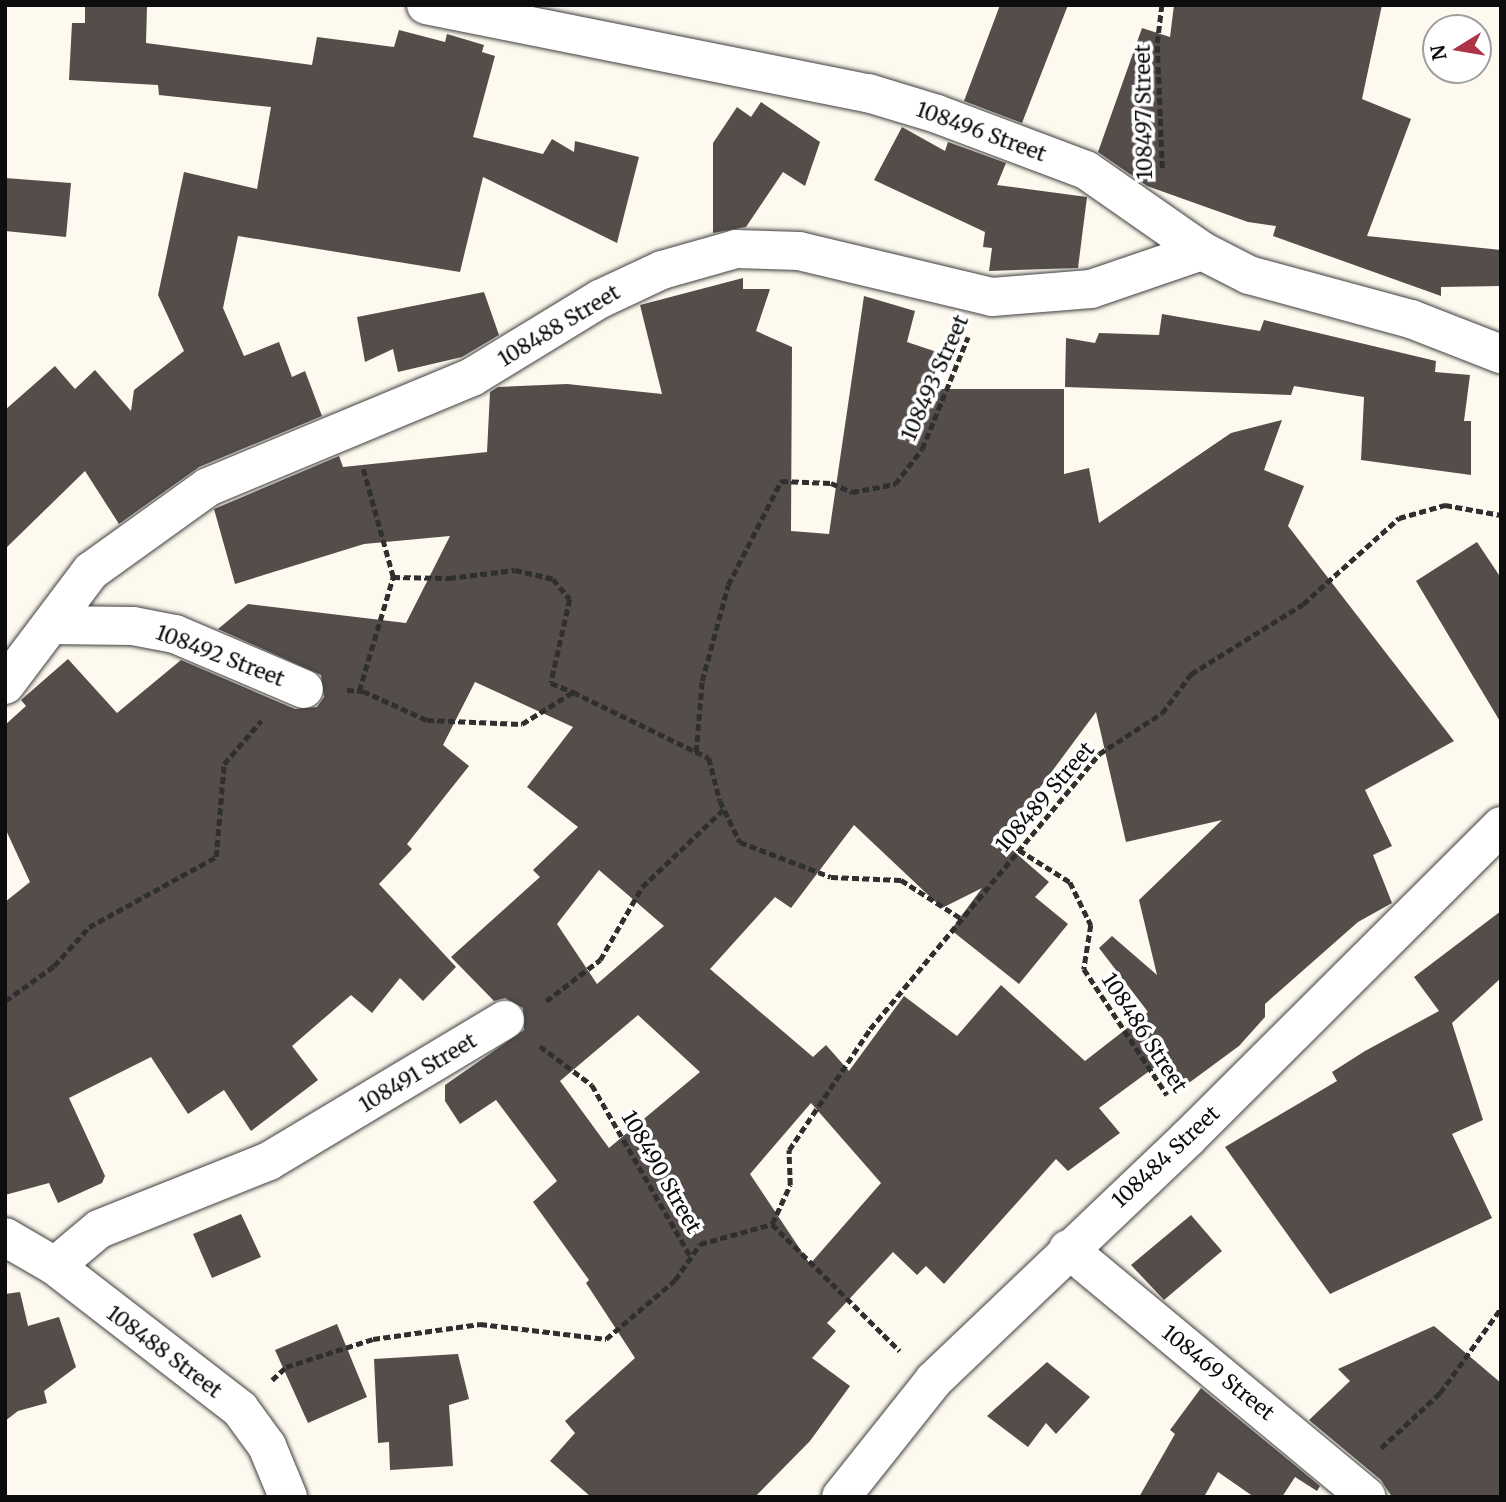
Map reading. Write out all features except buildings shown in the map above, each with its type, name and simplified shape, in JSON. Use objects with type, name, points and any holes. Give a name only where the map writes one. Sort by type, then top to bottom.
[{"type":"street","name":"108496 Street","points":[[426,5],[868,93],[1086,170],[1159,218],[1202,251],[1249,275],[1410,319],[1501,354]]},
{"type":"street","name":"108488 Street","points":[[5,685],[92,571],[137,534],[208,487],[472,377],[627,285],[736,248],[799,251],[992,297],[1091,289],[1202,251]]},
{"type":"street","name":"108492 Street","points":[[51,625],[133,626],[174,634],[304,689]]},
{"type":"street","name":"108484 Street","points":[[841,1497],[934,1380],[1068,1249],[1188,1138],[1501,825]]},
{"type":"street","name":"108491 Street","points":[[55,1266],[99,1229],[269,1161],[505,1020]]},
{"type":"street","name":"108488 Street","points":[[5,1237],[55,1266],[240,1409],[267,1446],[288,1497]]},
{"type":"street","name":"108469 Street","points":[[1068,1249],[1357,1488]]},
{"type":"path","points":[[1153,5],[1162,7]]},
{"type":"path","name":"108497 Street","points":[[1159,218],[1162,7]]},
{"type":"path","name":"108493 Street","points":[[696,752],[702,681],[729,585],[781,481],[831,483],[852,492],[895,484],[922,449],[962,348],[992,297]]},
{"type":"path","points":[[351,426],[393,576],[359,691],[428,720],[522,724],[573,692]]},
{"type":"path","name":"108489 Street","points":[[772,1224],[790,1185],[789,1150],[870,1029],[1099,754],[1161,713],[1191,674],[1303,604],[1399,518],[1445,505],[1501,515]]},
{"type":"path","points":[[393,576],[449,578],[515,570],[553,579],[570,599],[551,683],[709,758],[724,809],[740,842],[831,877],[901,880],[962,919]]},
{"type":"path","points":[[5,1000],[54,966],[89,927],[216,858],[224,764],[267,714],[304,689]]},
{"type":"path","points":[[505,1020],[529,1014],[600,960],[642,887],[724,809]]},
{"type":"path","name":"108486 Street","points":[[1019,850],[1070,882],[1091,925],[1084,969],[1163,1086],[1188,1138]]},
{"type":"path","name":"108490 Street","points":[[240,1409],[286,1367],[373,1339],[480,1324],[606,1339],[676,1280],[691,1257],[592,1085],[505,1020]]},
{"type":"path","points":[[691,1257],[700,1244],[772,1224],[934,1380]]},
{"type":"path","points":[[1357,1488],[1440,1393],[1501,1308]]}]
